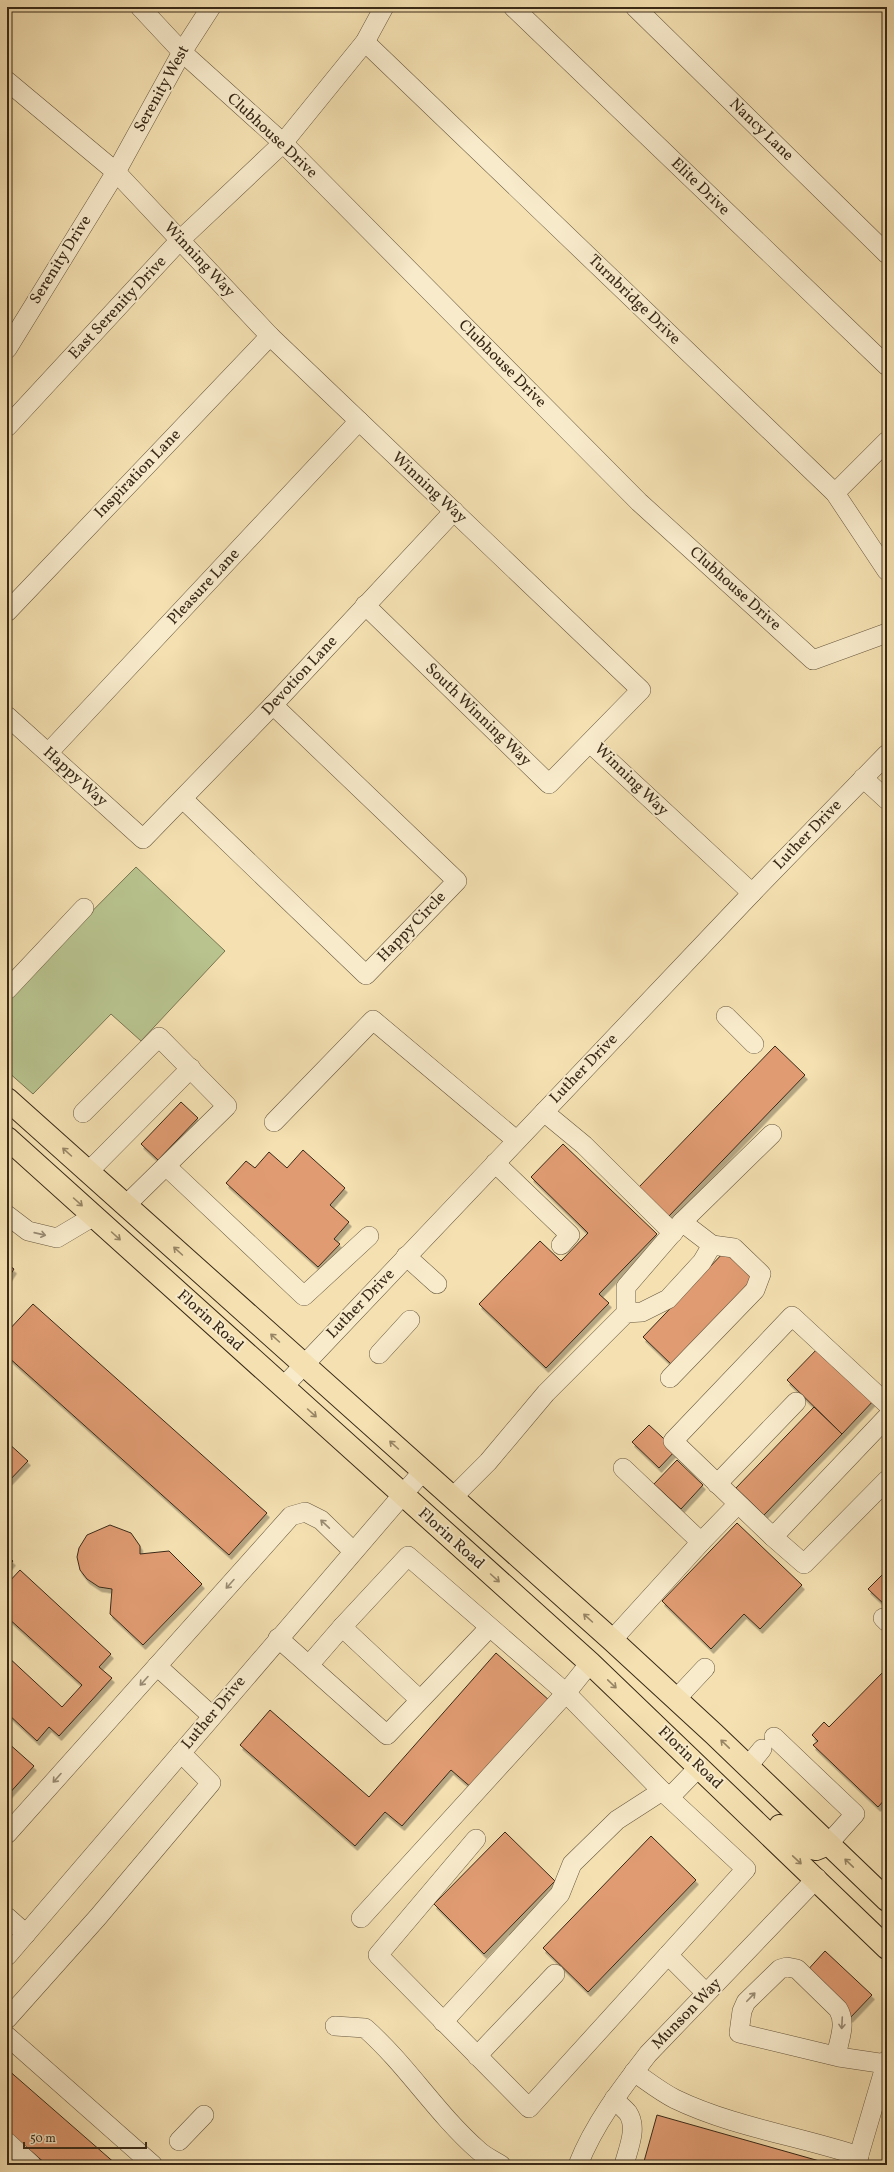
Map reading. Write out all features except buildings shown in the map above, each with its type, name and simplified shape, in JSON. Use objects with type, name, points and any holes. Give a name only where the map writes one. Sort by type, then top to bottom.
[{"type":"main road","name":"Florin Road","points":[[7,1098],[612,1640],[748,1766],[887,1900]]},
{"type":"main road","name":"Florin Road","points":[[7,1138],[590,1663],[817,1878],[887,1948]]},
{"type":"main road","points":[[729,1795],[748,1796],[794,1838],[807,1847],[816,1849],[828,1844]]},
{"type":"main road","points":[[817,1878],[852,1883],[887,1909]]},
{"type":"street","name":"Clubhouse Drive","points":[[140,7],[182,52],[282,143],[639,502],[813,660],[887,633]]},
{"type":"street","name":"Serenity West","points":[[116,172],[182,52],[211,7]]},
{"type":"street","name":"East Serenity Drive","points":[[7,428],[180,240],[282,143],[365,42],[384,7]]},
{"type":"street","name":"Elite Drive","points":[[513,7],[887,366]]},
{"type":"street","name":"Nancy Lane","points":[[635,7],[887,254]]},
{"type":"street","name":"Turnbridge Drive","points":[[365,42],[835,494],[887,572]]},
{"type":"street","name":"Winning Way","points":[[10,91],[116,172],[270,336],[641,690],[590,743],[752,893]]},
{"type":"street","name":"Serenity Drive","points":[[7,349],[116,172]]},
{"type":"street","name":"Inspiration Lane","points":[[7,612],[270,336]]},
{"type":"street","name":"Pleasure Lane","points":[[49,752],[358,421]]},
{"type":"street","points":[[835,494],[887,440]]},
{"type":"street","name":"Devotion Lane","points":[[143,839],[273,705],[454,511]]},
{"type":"street","name":"South Winning Way","points":[[365,605],[549,784],[590,743]]},
{"type":"street","name":"Happy Circle","points":[[183,799],[366,975],[457,880],[273,705]]},
{"type":"street","name":"Happy Way","points":[[7,716],[49,752],[143,839]]},
{"type":"street","name":"Luther Drive","points":[[283,1387],[516,1140],[887,754]]},
{"type":"street","points":[[863,778],[887,800]]},
{"type":"street","points":[[7,990],[84,908]]},
{"type":"street","points":[[726,1016],[754,1044]]},
{"type":"street","points":[[274,1122],[373,1020],[516,1140]]},
{"type":"street","points":[[83,1113],[159,1036],[227,1106],[126,1205]]},
{"type":"street","points":[[89,1171],[191,1068]]},
{"type":"street","points":[[544,1112],[678,1227],[712,1245],[734,1248],[761,1274],[756,1290],[670,1378]]},
{"type":"street","points":[[626,1313],[626,1287],[678,1227],[772,1134]]},
{"type":"street","points":[[495,1163],[570,1235],[560,1245]]},
{"type":"street","points":[[166,1166],[304,1296],[370,1236]]},
{"type":"street","points":[[7,1215],[28,1231],[57,1238],[94,1216]]},
{"type":"street","points":[[452,1498],[488,1462],[546,1393],[626,1313],[642,1312],[668,1299],[702,1262],[712,1245]]},
{"type":"street","points":[[406,1256],[437,1284]]},
{"type":"street","points":[[887,1404],[792,1316],[673,1441],[773,1537],[804,1564],[887,1480]]},
{"type":"street","points":[[378,1354],[410,1320]]},
{"type":"street","points":[[717,1484],[796,1402]]},
{"type":"street","points":[[773,1537],[887,1417]]},
{"type":"street","points":[[623,1468],[701,1542]]},
{"type":"street","name":"Luther Drive","points":[[7,1956],[278,1638],[403,1496],[423,1471]]},
{"type":"street","points":[[612,1640],[701,1542],[738,1504]]},
{"type":"street","points":[[7,1834],[291,1516],[305,1512],[321,1520],[354,1551]]},
{"type":"street","points":[[309,1665],[408,1556],[489,1628],[566,1693],[666,1794],[746,1870],[529,2108],[378,1955],[476,1839]]},
{"type":"street","points":[[342,1627],[419,1699]]},
{"type":"street","points":[[278,1638],[387,1735],[419,1699],[489,1628]]},
{"type":"street","points":[[361,1918],[566,1693],[590,1663]]},
{"type":"street","points":[[158,1666],[212,1716]]},
{"type":"street","points":[[676,1699],[705,1668]]},
{"type":"street","points":[[748,1766],[768,1743],[855,1814],[828,1844]]},
{"type":"street","points":[[7,2019],[98,1917],[211,1783],[181,1753]]},
{"type":"street","points":[[443,2022],[560,1894],[572,1864],[617,1820],[666,1794],[699,1767]]},
{"type":"street","name":"Munson Way","points":[[578,2165],[602,2118],[614,2099],[648,2054],[817,1878]]},
{"type":"street","points":[[7,1917],[26,1934]]},
{"type":"street","points":[[668,1955],[706,1994]]},
{"type":"street","points":[[634,2072],[675,2099],[732,2120],[820,2143],[858,2160],[886,2062],[836,2056],[739,2033],[742,2011],[746,2002],[780,1969],[787,1967],[797,1969],[838,2009],[842,2016],[836,2056]]},
{"type":"street","points":[[477,2056],[555,1974]]},
{"type":"street","points":[[335,2026],[365,2028],[416,2080],[449,2121],[478,2151],[501,2165]]},
{"type":"street","points":[[7,2036],[153,2165]]},
{"type":"street","points":[[614,2099],[628,2113],[631,2123],[632,2131],[624,2165]]},
{"type":"street","points":[[179,2141],[204,2115]]},
{"type":"street","points":[[7,2142],[32,2165]]},
{"type":"green space","points":[[136,867],[225,951],[141,1041],[111,1014],[33,1094],[7,1071],[7,997]]}]
